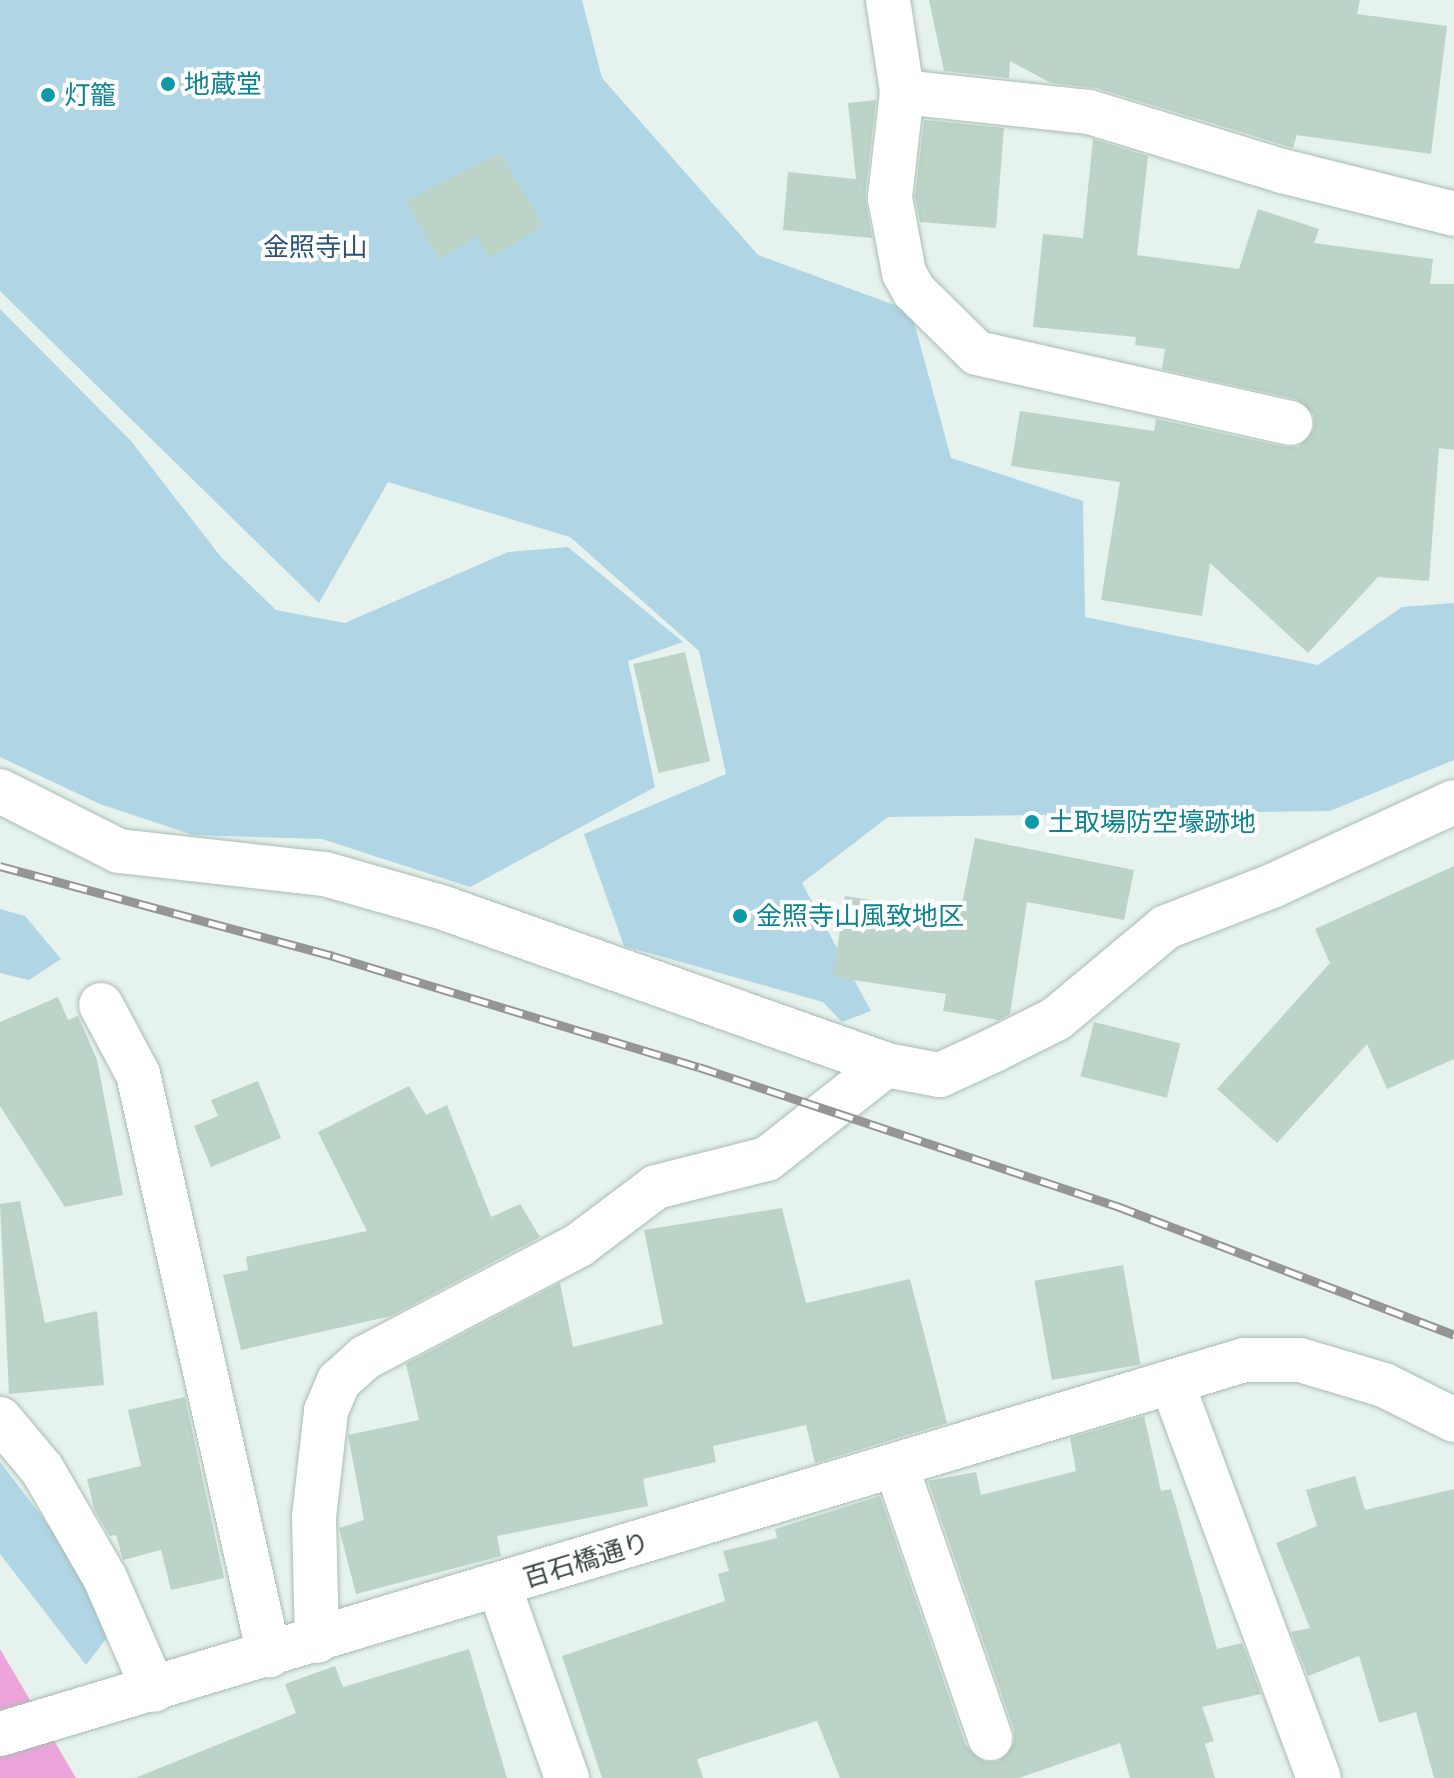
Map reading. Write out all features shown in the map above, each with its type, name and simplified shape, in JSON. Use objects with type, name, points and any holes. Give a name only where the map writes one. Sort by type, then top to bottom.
[{"type":"street","points":[[888,0],[902,92],[890,198],[904,273],[977,353],[1290,423]]},
{"type":"street","points":[[902,92],[1089,112],[1282,171],[1454,214]]},
{"type":"street","points":[[0,791],[119,851],[325,874],[441,907],[886,1065],[940,1075],[1056,1019],[1166,927],[1272,886],[1454,802]]},
{"type":"street","points":[[101,1005],[138,1074],[269,1655]]},
{"type":"street","points":[[317,1641],[314,1517],[326,1411],[339,1381],[366,1357],[449,1309],[579,1245],[656,1187],[767,1159],[886,1065]]},
{"type":"street","name":"百石橋通り","points":[[0,1734],[1244,1360],[1300,1360],[1384,1385],[1454,1420]]},
{"type":"street","points":[[1172,1383],[1319,1778]]},
{"type":"street","points":[[0,1419],[42,1469],[89,1551],[142,1693]]},
{"type":"street","points":[[896,1466],[990,1738]]},
{"type":"street","points":[[499,1586],[567,1778]]},
{"type":"green space","name":"金照寺山","points":[[0,0],[582,0],[602,78],[758,255],[911,311],[951,458],[1083,501],[1085,617],[1318,665],[1402,607],[1454,603],[1454,760],[1330,811],[888,817],[802,883],[871,1011],[842,1022],[823,1002],[624,946],[584,834],[726,774],[699,651],[570,537],[388,482],[319,603],[0,291]]},
{"type":"green space","points":[[0,309],[131,441],[221,557],[276,610],[345,623],[508,552],[568,547],[683,642],[628,661],[655,787],[470,887],[322,839],[193,835],[100,804],[0,757]]},
{"type":"green space","points":[[0,909],[25,916],[61,959],[29,980],[0,973]]},
{"type":"green space","points":[[0,1462],[79,1565],[112,1631],[86,1665],[0,1554]]},
{"type":"shaded area","points":[[0,1649],[76,1778],[0,1778]]},
{"type":"building","points":[[929,0],[1360,0],[1357,14],[1447,26],[1431,154],[1297,135],[1293,148],[1096,88],[1051,83],[1010,61],[1009,78],[944,71]]},
{"type":"building","points":[[876,100],[865,196],[872,238],[783,230],[788,172],[856,179],[848,103]]},
{"type":"building","points":[[924,120],[1004,128],[996,228],[920,222],[915,197]]},
{"type":"building","points":[[1093,139],[1148,156],[1137,255],[1239,269],[1258,209],[1319,229],[1314,243],[1433,259],[1430,284],[1454,284],[1454,450],[1439,448],[1429,581],[1378,577],[1308,653],[1210,563],[1202,616],[1101,600],[1120,482],[1011,466],[1020,411],[1154,431],[1156,419],[1285,447],[1298,447],[1314,429],[1314,415],[1296,399],[1162,369],[1165,349],[1135,345],[1136,337],[1033,327],[1043,234],[1083,238]]},
{"type":"building","points":[[500,153],[543,226],[490,258],[477,236],[440,259],[405,202]]},
{"type":"building","points":[[685,652],[710,761],[659,773],[633,664]]},
{"type":"building","points":[[975,838],[1134,870],[1124,920],[1027,902],[1010,1014],[999,1020],[943,1011],[946,994],[833,977],[845,896],[960,914]]},
{"type":"building","points":[[1454,866],[1454,1059],[1387,1089],[1367,1044],[1277,1143],[1217,1089],[1330,963],[1315,929]]},
{"type":"building","points":[[58,997],[68,1020],[78,1016],[97,1060],[123,1195],[65,1207],[0,1106],[0,1022]]},
{"type":"building","points":[[1094,1022],[1180,1044],[1167,1098],[1080,1076]]},
{"type":"building","points":[[258,1081],[281,1138],[211,1167],[194,1126],[218,1116],[211,1100]]},
{"type":"building","points":[[409,1086],[426,1115],[447,1105],[491,1217],[520,1204],[540,1237],[391,1316],[241,1350],[223,1275],[248,1270],[246,1257],[367,1231],[318,1132]]},
{"type":"building","points":[[20,1201],[45,1323],[97,1311],[104,1385],[9,1394],[0,1204]]},
{"type":"building","points":[[782,1208],[806,1303],[910,1279],[947,1423],[815,1463],[806,1425],[713,1446],[716,1462],[643,1479],[648,1506],[497,1536],[501,1556],[356,1594],[339,1528],[364,1520],[348,1435],[419,1420],[406,1364],[560,1283],[573,1347],[663,1324],[644,1230]]},
{"type":"building","points":[[1123,1265],[1141,1364],[1052,1380],[1034,1281]]},
{"type":"building","points":[[185,1397],[224,1578],[171,1590],[161,1550],[123,1560],[116,1535],[110,1536],[94,1509],[87,1479],[141,1466],[128,1410]]},
{"type":"building","points":[[1144,1416],[1161,1491],[1171,1489],[1217,1649],[1242,1643],[1261,1694],[1202,1707],[1214,1741],[1205,1744],[1215,1778],[1130,1778],[1120,1743],[1019,1778],[840,1778],[817,1721],[697,1759],[703,1778],[602,1778],[562,1656],[725,1601],[718,1574],[729,1571],[723,1551],[777,1538],[775,1529],[880,1496],[966,1746],[985,1762],[999,1761],[1014,1743],[1014,1730],[928,1481],[976,1472],[981,1495],[1076,1471],[1070,1438]]},
{"type":"building","points":[[1355,1476],[1365,1510],[1454,1489],[1454,1778],[1434,1778],[1416,1712],[1379,1723],[1359,1656],[1308,1676],[1291,1632],[1310,1628],[1276,1543],[1317,1526],[1306,1490]]},
{"type":"building","points":[[469,1649],[507,1778],[135,1778],[296,1713],[285,1684],[335,1666],[343,1687]]},
{"type":"railway","points":[[0,866],[333,956],[699,1067],[1117,1206],[1454,1335]]},
{"type":"place","name":"地蔵堂","points":[[168,84]]},
{"type":"place","name":"灯籠","points":[[48,95]]},
{"type":"place","name":"土取場防空壕跡地","points":[[1032,822]]},
{"type":"place","name":"金照寺山風致地区","points":[[740,916]]}]
